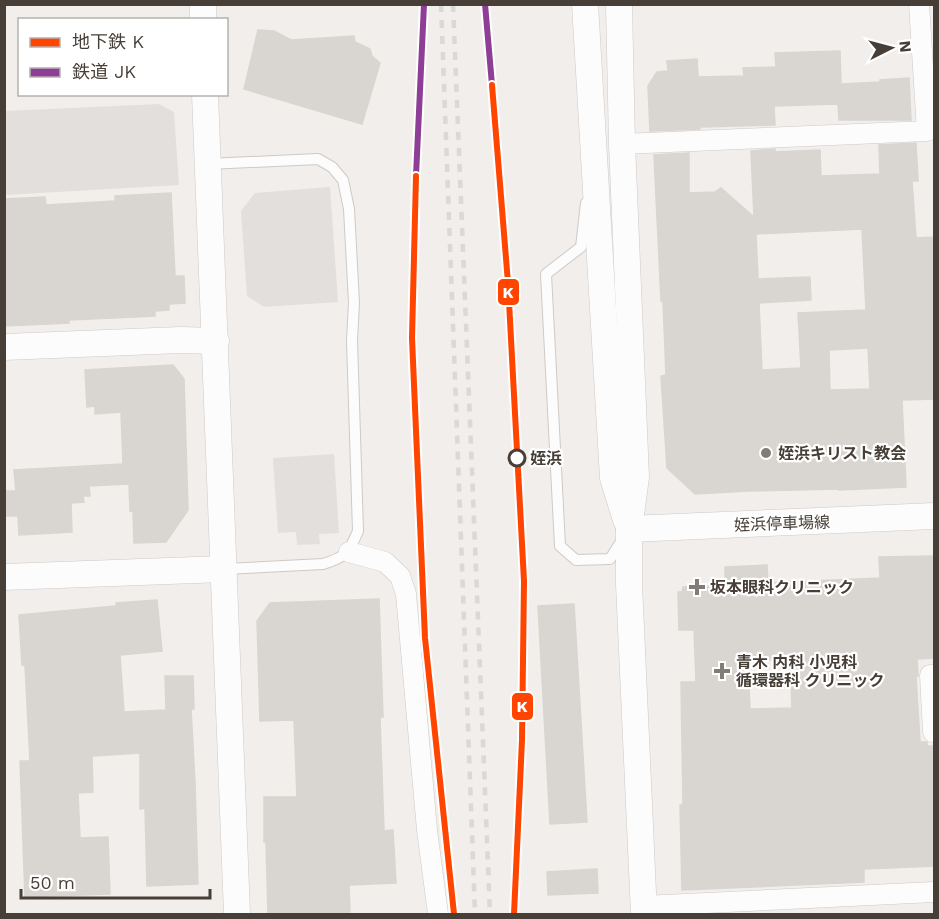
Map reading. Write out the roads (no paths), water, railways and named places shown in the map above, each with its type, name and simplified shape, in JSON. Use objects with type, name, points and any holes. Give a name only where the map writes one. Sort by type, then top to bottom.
[{"type":"street","points":[[585,4],[613,478],[629,529]]},
{"type":"street","points":[[619,4],[622,144],[636,477],[629,529],[644,910],[934,892]]},
{"type":"street","points":[[622,144],[927,131],[919,4]]},
{"type":"street","points":[[205,96],[237,915]]},
{"type":"street","points":[[4,346],[181,340],[216,341]]},
{"type":"street","name":"姪浜停車場線","points":[[629,529],[934,516]]},
{"type":"street","points":[[349,552],[385,562],[400,576],[406,594],[427,830],[438,915]]},
{"type":"street","points":[[4,577],[224,569]]},
{"type":"street","points":[[934,675],[930,675],[934,731]]},
{"type":"lane","points":[[592,144],[581,248],[546,274],[560,546],[576,560],[610,559],[629,529]]},
{"type":"lane","points":[[207,164],[318,159],[332,167],[343,180],[349,208],[354,303],[352,340],[358,531],[349,552],[338,560],[323,564],[224,569]]},
{"type":"railway","points":[[441,4],[475,914]]},
{"type":"railway","points":[[453,4],[490,914]]},
{"type":"metro line","name":"K","points":[[492,85],[508,283],[524,581],[522,740],[514,914]]},
{"type":"metro line","name":"K","points":[[416,176],[412,338],[425,638],[454,914]]},
{"type":"rail line","name":"JK","points":[[416,176],[424,4]]},
{"type":"rail line","name":"JK","points":[[485,4],[492,85]]},
{"type":"place","name":"姪浜キリスト教会","points":[[766,453]]},
{"type":"place","name":"姪浜","points":[[517,458]]},
{"type":"place","name":"坂本眼科クリニック","points":[[697,587]]},
{"type":"place","name":"青木 内科 小児科 循環器科 クリニック","points":[[722,671]]}]
